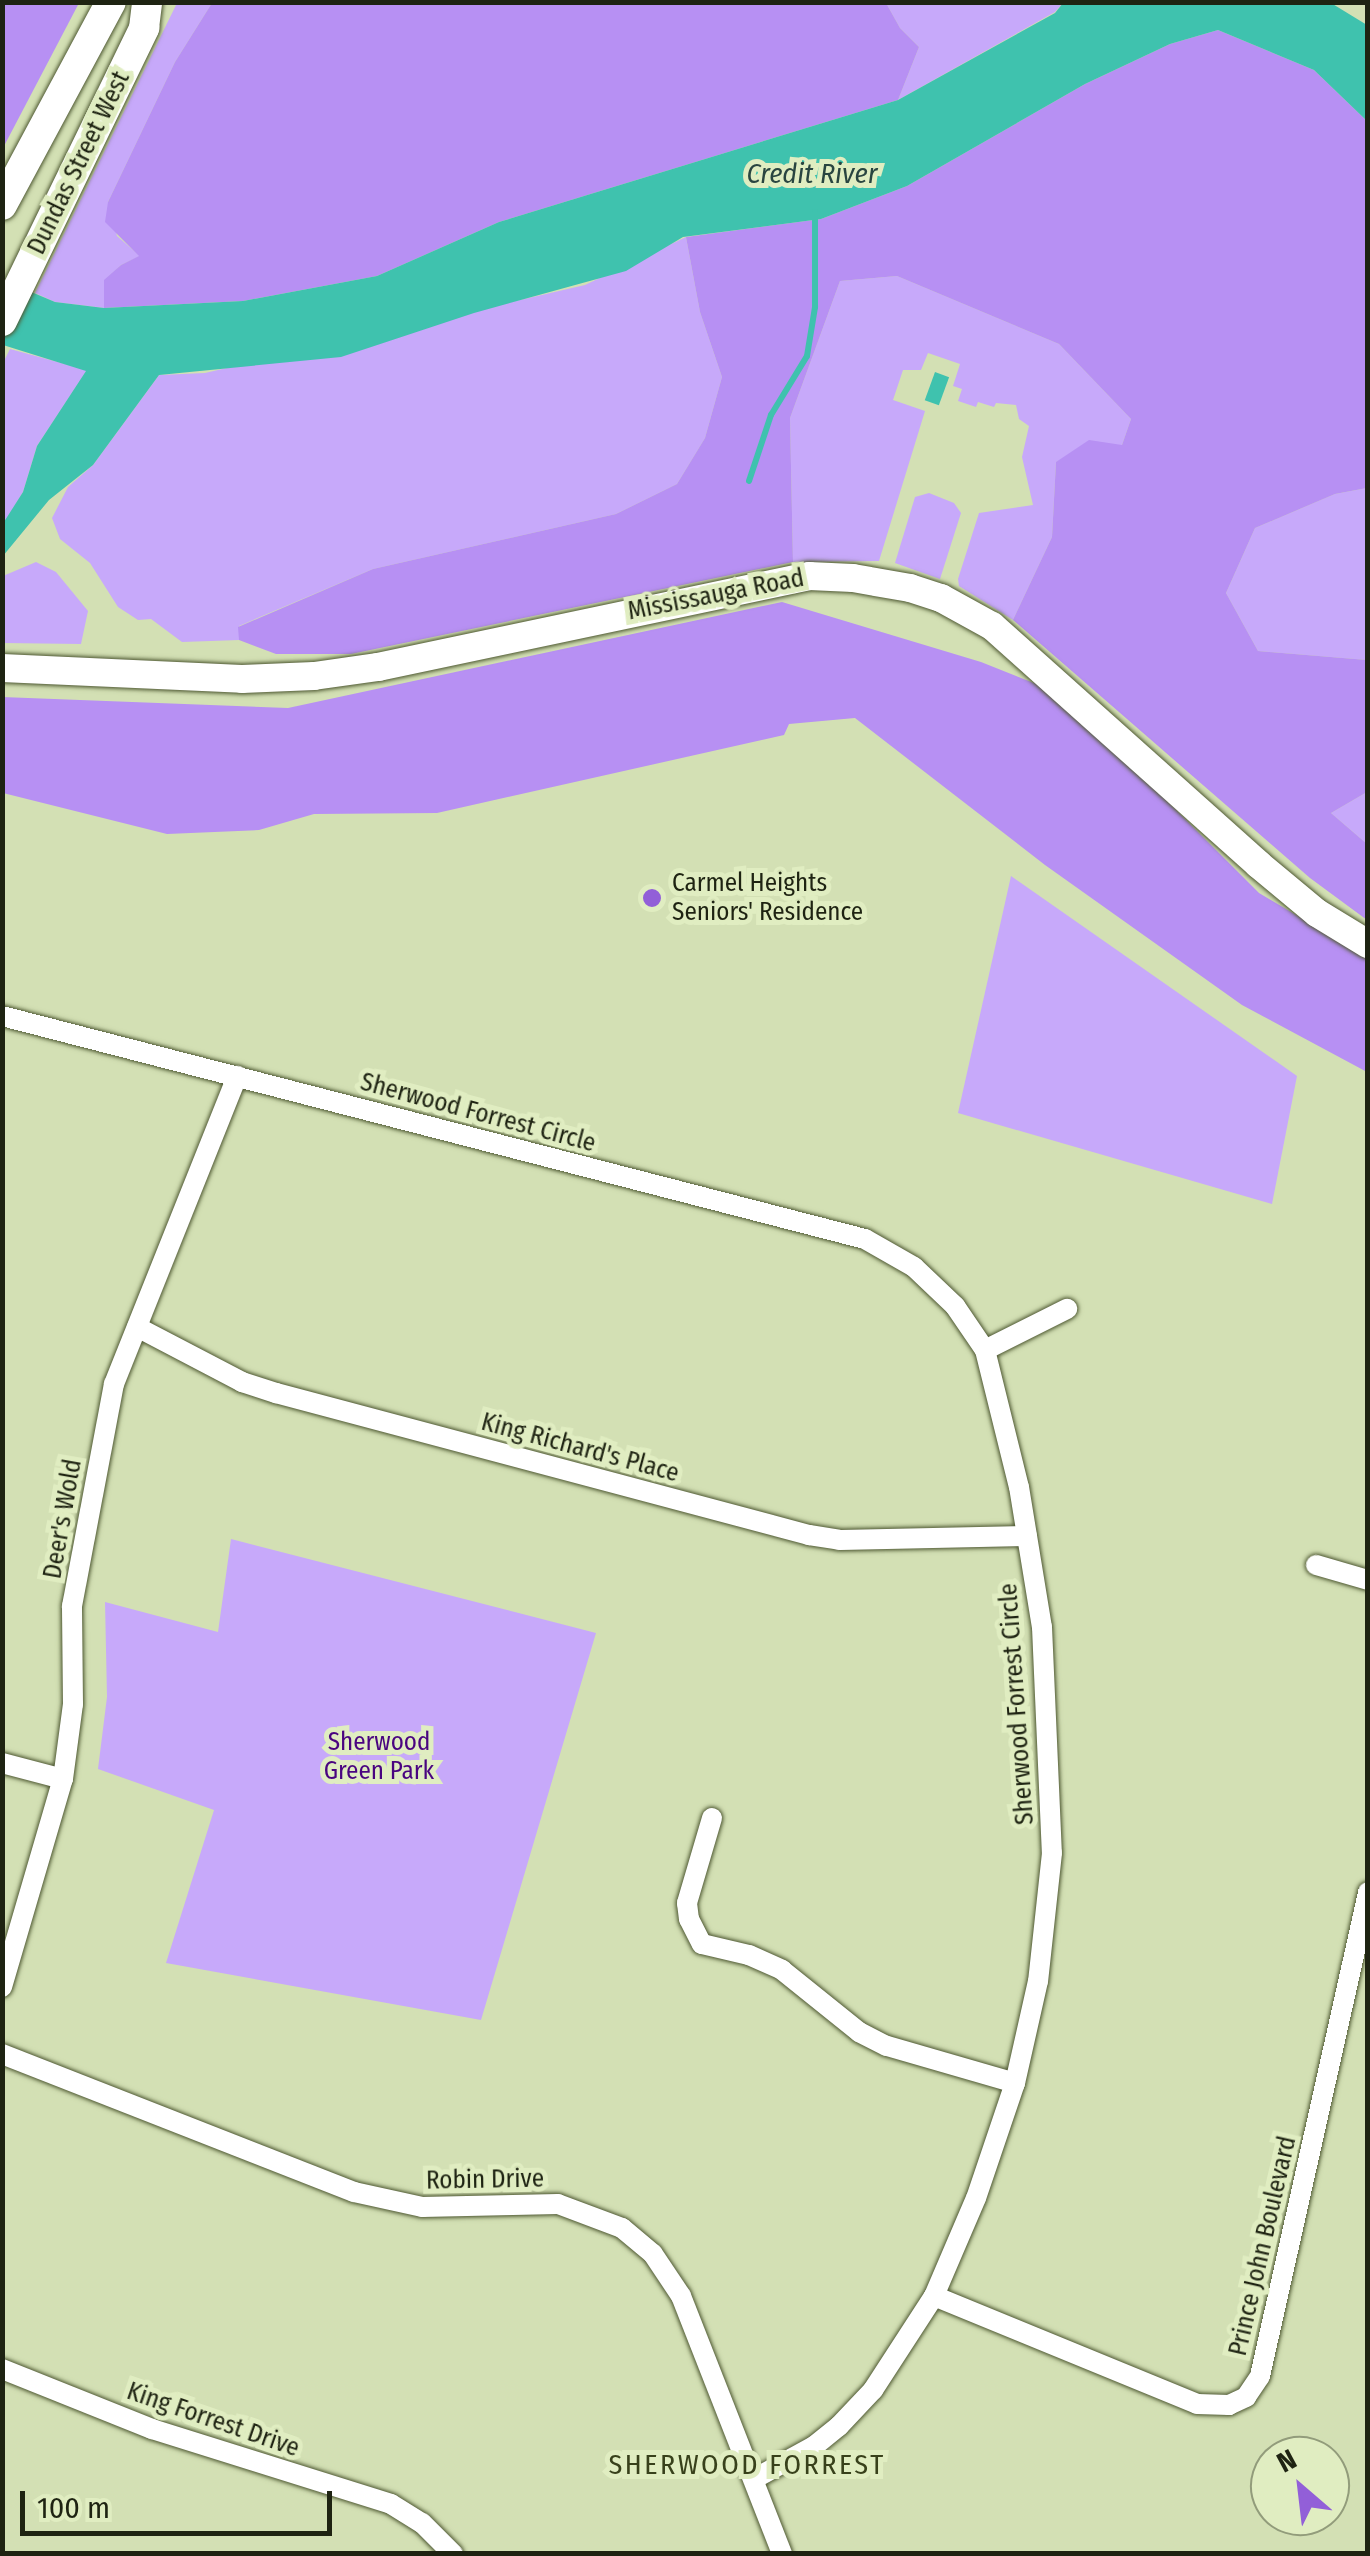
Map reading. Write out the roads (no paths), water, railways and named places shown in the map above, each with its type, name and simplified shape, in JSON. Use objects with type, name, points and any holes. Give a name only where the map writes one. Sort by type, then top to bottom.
[{"type":"main road","name":"Dundas Street West","points":[[2,205],[111,2]]},
{"type":"main road","name":"Dundas Street West","points":[[2,321],[144,28],[146,2]]},
{"type":"main road","name":"Mississauga Road","points":[[2,668],[242,680],[314,676],[378,668],[809,576],[854,578],[910,588],[941,598],[992,626],[1258,864],[1317,913],[1368,944]]},
{"type":"street","name":"Sherwood Forrest Circle","points":[[2,1016],[865,1240],[914,1267],[955,1306],[984,1350],[1027,1536],[1042,1627],[1052,1853],[1038,1980],[1015,2082],[976,2198],[934,2296],[874,2390],[839,2426],[754,2480]]},
{"type":"street","name":"Deer's Wold","points":[[2,1987],[63,1779],[73,1704],[72,1606],[114,1384],[238,1076]]},
{"type":"street","points":[[984,1350],[1067,1309]]},
{"type":"street","name":"King Richard's Place","points":[[137,1327],[242,1382],[276,1393],[809,1535],[839,1540],[1027,1536]]},
{"type":"street","points":[[1316,1565],[1368,1580]]},
{"type":"street","points":[[2,1762],[63,1779]]},
{"type":"street","points":[[712,1818],[688,1903],[689,1919],[702,1944],[749,1955],[782,1970],[859,2032],[887,2046],[1015,2082]]},
{"type":"street","name":"Prince John Boulevard","points":[[934,2296],[1197,2404],[1229,2406],[1246,2397],[1260,2376],[1368,1892]]},
{"type":"street","name":"Robin Drive","points":[[2,2054],[354,2192],[422,2207],[558,2204],[622,2228],[653,2254],[681,2296],[782,2554]]},
{"type":"street","name":"King Forrest Drive","points":[[2,2369],[152,2429],[391,2504],[422,2523],[453,2554]]},
{"type":"water","name":"Credit River","points":[[1063,3],[1331,3],[1367,25],[1367,121],[1314,70],[1218,30],[1170,44],[1085,84],[907,186],[821,219],[683,237],[626,271],[474,313],[341,357],[159,375],[93,465],[49,500],[3,556],[2,525],[23,492],[37,446],[86,371],[3,345],[3,280],[55,302],[104,308],[243,301],[377,276],[499,222],[898,100],[1055,13]]},
{"type":"water","points":[[935,372],[949,377],[939,405],[925,400]]},
{"type":"waterway","points":[[749,481],[771,415],[807,356],[815,307],[815,212]]},
{"type":"place","name":"Carmel Heights Seniors' Residence","points":[[652,898]]},
{"type":"district","name":"SHERWOOD FORREST","points":[[747,2465]]},
{"type":"park label","name":"Sherwood Green Park","points":[[379,1758]]}]
